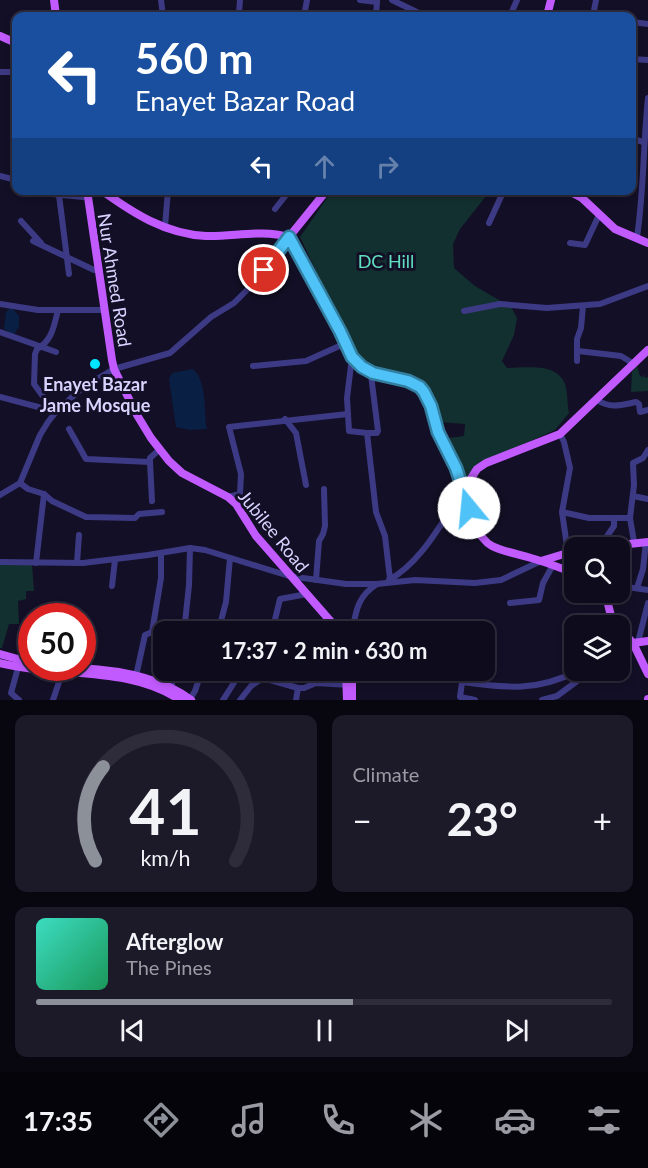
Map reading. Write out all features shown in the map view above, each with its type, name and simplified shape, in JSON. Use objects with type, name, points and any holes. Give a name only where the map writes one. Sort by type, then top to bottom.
[{"type":"main road","name":"Jubilee Road","points":[[84,195],[94,270],[114,372],[137,415],[158,451],[182,473],[228,497],[236,504],[256,536],[286,575],[327,621]]},
{"type":"main road","name":"Nur Ahmed Road","points":[[84,195],[114,372]]},
{"type":"main road","points":[[108,195],[146,220],[165,227],[205,236],[272,234],[289,237]]},
{"type":"main road","points":[[289,237],[323,195]]},
{"type":"main road","points":[[579,195],[615,229],[648,243]]},
{"type":"main road","points":[[289,237],[352,357],[362,367],[373,373],[408,381],[420,387],[431,406],[441,438],[456,468],[478,530],[490,545],[564,570]]},
{"type":"main road","points":[[463,491],[477,469],[486,463],[560,434],[648,350]]},
{"type":"main road","points":[[158,451],[180,478],[231,504],[253,540],[286,575]]},
{"type":"main road","points":[[630,542],[647,542]]},
{"type":"main road","points":[[541,561],[564,554]]},
{"type":"main road","points":[[630,642],[648,640]]},
{"type":"main road","points":[[630,644],[648,674]]},
{"type":"main road","points":[[0,654],[18,663]]},
{"type":"main road","points":[[0,663],[18,664]]},
{"type":"main road","points":[[96,669],[136,676],[171,687],[190,699]]},
{"type":"main road","points":[[96,675],[135,682],[164,691],[180,700]]},
{"type":"main road","points":[[349,681],[352,700]]},
{"type":"main road","points":[[347,700],[351,681]]},
{"type":"street","points":[[360,0],[379,1]]},
{"type":"street","points":[[392,0],[417,12]]},
{"type":"street","points":[[637,237],[643,203],[646,163],[644,142],[648,98]]},
{"type":"street","points":[[636,141],[644,142]]},
{"type":"street","points":[[59,195],[69,274]]},
{"type":"street","points":[[165,227],[168,195]]},
{"type":"street","points":[[275,209],[286,195]]},
{"type":"street","points":[[489,223],[502,195]]},
{"type":"street","points":[[570,243],[585,245],[599,215]]},
{"type":"street","points":[[21,221],[43,246]]},
{"type":"street","points":[[0,494],[20,483],[40,435],[54,413],[83,387],[114,372],[170,352],[211,317],[234,303],[251,286],[289,237]]},
{"type":"street","points":[[33,241],[94,270]]},
{"type":"street","points":[[464,311],[500,304],[547,308],[600,304],[648,286]]},
{"type":"street","points":[[0,304],[38,310],[101,309]]},
{"type":"street","points":[[577,361],[577,339],[581,328],[583,306]]},
{"type":"street","points":[[54,413],[34,384],[35,354],[37,349],[46,344],[58,310]]},
{"type":"street","points":[[0,332],[56,352]]},
{"type":"street","points":[[253,366],[306,361],[346,344]]},
{"type":"street","points":[[578,351],[621,356],[634,364]]},
{"type":"street","points":[[352,357],[348,398],[349,431],[367,433],[378,431],[371,375],[373,373]]},
{"type":"street","points":[[0,397],[54,413]]},
{"type":"street","points":[[597,400],[616,407],[636,402],[639,404],[640,412],[648,410]]},
{"type":"street","points":[[228,497],[240,494],[241,474],[229,427],[285,419],[348,414]]},
{"type":"street","points":[[285,419],[296,433],[306,485]]},
{"type":"street","points":[[69,429],[86,459],[150,462]]},
{"type":"street","points":[[367,433],[376,512],[385,536],[390,579]]},
{"type":"street","points":[[560,434],[570,468],[562,512],[568,537]]},
{"type":"street","points":[[634,542],[630,518],[633,464],[643,458],[648,450]]},
{"type":"street","points":[[152,501],[150,458],[158,451]]},
{"type":"street","points":[[20,483],[86,517],[135,518],[140,514],[162,512]]},
{"type":"street","points":[[316,579],[319,541],[324,534],[325,526],[324,489]]},
{"type":"street","points":[[354,621],[359,600],[377,584],[405,570],[426,545],[463,491]]},
{"type":"street","points":[[36,562],[44,494]]},
{"type":"street","points":[[633,496],[648,500]]},
{"type":"street","points":[[562,512],[589,518],[630,518]]},
{"type":"street","points":[[606,537],[614,526],[614,519]]},
{"type":"street","points":[[77,563],[79,535]]},
{"type":"street","points":[[637,588],[643,569],[647,542]]},
{"type":"street","points":[[0,562],[77,563],[115,560],[190,548],[206,550],[286,575],[346,584],[377,584],[415,580],[475,583],[501,580],[541,561]]},
{"type":"street","points":[[185,621],[190,548]]},
{"type":"street","points":[[136,676],[145,635],[152,632],[160,578],[161,553]]},
{"type":"street","points":[[221,621],[231,558]]},
{"type":"street","points":[[112,586],[115,560]]},
{"type":"street","points":[[510,603],[539,600],[543,583],[554,566]]},
{"type":"street","points":[[630,587],[648,590]]},
{"type":"street","points":[[275,621],[280,599],[305,595]]},
{"type":"street","points":[[630,640],[648,603]]},
{"type":"street","points":[[18,668],[11,693],[19,700]]},
{"type":"street","points":[[475,700],[460,697],[462,682],[521,688],[564,678]]},
{"type":"street","points":[[53,700],[59,681]]},
{"type":"street","points":[[171,687],[173,681]]},
{"type":"street","points":[[190,699],[198,681]]},
{"type":"street","points":[[223,700],[235,681]]},
{"type":"street","points":[[240,700],[251,686],[258,681]]},
{"type":"street","points":[[274,681],[298,688],[316,684],[350,685]]},
{"type":"street","points":[[542,700],[557,696],[577,681]]},
{"type":"street","points":[[296,700],[298,688]]},
{"type":"green space","name":"DC Hill","points":[[329,195],[487,195],[460,229],[453,244],[454,268],[475,286],[511,307],[517,318],[514,335],[502,361],[507,368],[531,367],[555,372],[565,384],[569,413],[555,430],[479,464],[461,483],[449,438],[464,436],[465,424],[441,422],[424,384],[378,369],[355,354],[300,237]]},
{"type":"green space","points":[[637,366],[640,376],[643,377],[644,374],[645,378],[648,377],[648,391],[631,392],[632,372]]},
{"type":"green space","points":[[0,564],[32,564],[34,591],[26,591],[26,599],[18,601],[18,624],[9,624],[2,648],[0,648]]},
{"type":"water","points":[[10,308],[19,316],[19,326],[14,335],[4,329],[6,312]]},
{"type":"water","points":[[193,369],[203,389],[207,429],[190,430],[176,427],[169,379],[172,373]]},
{"type":"place","name":"Enayet Bazar Jame Mosque","points":[[95,364]]},
{"type":"route","points":[[264,270],[289,237],[352,357],[362,367],[373,373],[408,381],[420,387],[431,406],[438,432],[456,468],[469,508]]}]
